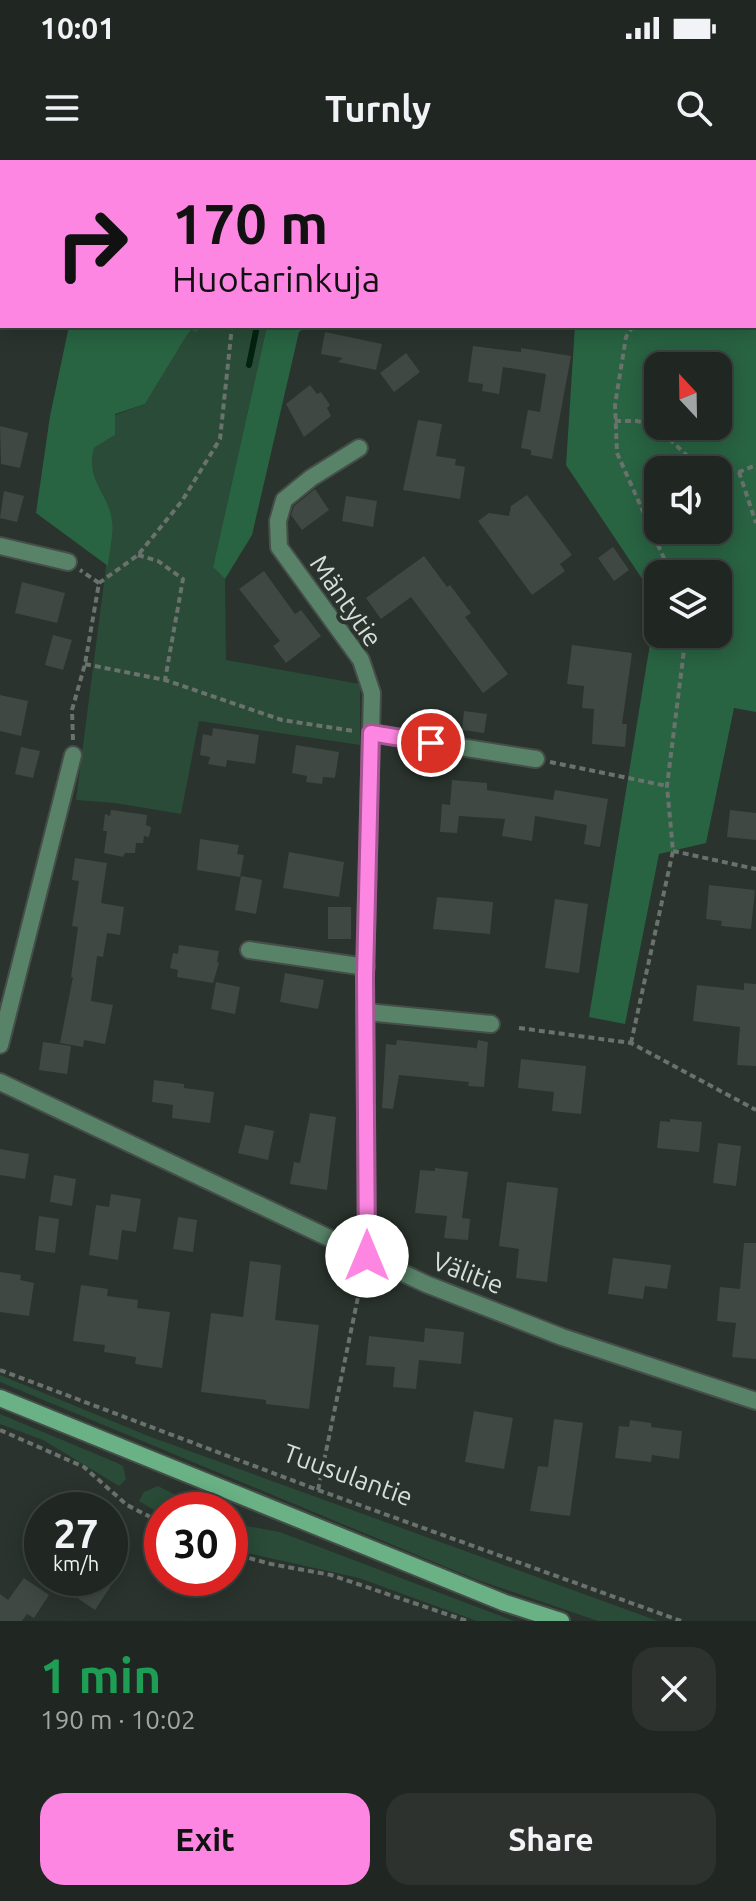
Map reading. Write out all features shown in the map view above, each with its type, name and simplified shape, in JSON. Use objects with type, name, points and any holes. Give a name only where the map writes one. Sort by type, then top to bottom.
[{"type":"main road","points":[[0,1398],[476,1592],[561,1621]]},
{"type":"street","name":"Mäntytie","points":[[359,448],[311,478],[284,500],[278,521],[279,547],[361,660],[372,693],[366,967],[367,1256]]},
{"type":"street","points":[[0,546],[68,562]]},
{"type":"street","points":[[371,733],[536,759]]},
{"type":"street","points":[[0,1045],[73,755]]},
{"type":"street","points":[[249,950],[366,967]]},
{"type":"street","points":[[366,1012],[491,1024]]},
{"type":"street","name":"Välitie","points":[[0,1082],[426,1284],[562,1337],[756,1401]]},
{"type":"path","points":[[73,755],[72,710],[85,664],[99,583],[138,555],[182,501],[220,439],[232,328]]},
{"type":"path","points":[[632,328],[626,337],[615,405],[617,453],[665,560]]},
{"type":"path","points":[[615,421],[637,421],[656,426],[687,456]]},
{"type":"path","points":[[732,472],[756,465]]},
{"type":"path","points":[[739,472],[756,523]]},
{"type":"path","points":[[138,555],[158,561],[183,579],[165,680]]},
{"type":"path","points":[[68,562],[99,583]]},
{"type":"path","points":[[631,1043],[673,851],[667,786],[684,648]]},
{"type":"path","points":[[85,664],[165,680],[282,720],[371,733]]},
{"type":"path","points":[[536,759],[667,786]]},
{"type":"path","points":[[673,851],[756,869]]},
{"type":"path","points":[[519,1028],[631,1043],[756,1110]]},
{"type":"path","points":[[318,1490],[367,1256]]},
{"type":"path","name":"Tuusulantie","points":[[0,1370],[318,1490],[681,1621]]},
{"type":"path","points":[[0,1430],[84,1467],[127,1505],[144,1514]]},
{"type":"path","points":[[248,1558],[331,1575],[467,1621]]},
{"type":"green space","points":[[69,328],[199,328],[197,332],[191,330],[187,335],[145,404],[115,414],[115,435],[94,448],[95,478],[112,521],[108,566],[36,513],[50,416]]},
{"type":"green space","points":[[199,328],[267,328],[213,567],[225,579],[226,660],[360,684],[360,745],[199,721],[181,814],[76,800],[112,520],[93,477],[91,458],[94,448],[115,435],[115,415],[145,404],[187,335],[191,330],[197,332]]},
{"type":"green space","points":[[267,328],[305,328],[299,332],[252,535],[225,579],[213,567]]},
{"type":"green space","points":[[575,328],[756,328],[756,712],[734,708],[706,843],[659,854],[625,1024],[589,1017],[649,648],[732,648],[732,560],[644,560],[644,582],[566,465]]},
{"type":"green space","points":[[0,1375],[151,1437],[658,1621],[598,1621],[475,1579],[0,1382]]},
{"type":"green space","points":[[0,1414],[123,1466],[126,1479],[119,1486],[43,1440],[0,1424]]},
{"type":"green space","points":[[158,1486],[170,1492],[144,1492]]},
{"type":"green space","points":[[248,1526],[280,1532],[514,1621],[477,1621],[359,1578],[248,1553]]},
{"type":"building","points":[[325,332],[382,344],[376,370],[338,362],[343,358],[321,354]]},
{"type":"building","points":[[473,346],[521,352],[521,348],[571,356],[552,459],[531,455],[531,450],[521,448],[528,410],[540,412],[546,374],[503,367],[499,394],[482,391],[483,384],[468,382]]},
{"type":"building","points":[[406,353],[420,372],[394,392],[380,373]]},
{"type":"building","points":[[310,385],[317,394],[321,392],[330,405],[327,408],[331,416],[304,437],[286,404]]},
{"type":"building","points":[[418,420],[442,424],[436,456],[456,459],[455,465],[465,467],[460,499],[403,490]]},
{"type":"building","points":[[0,426],[28,433],[20,468],[1,464]]},
{"type":"building","points":[[315,489],[329,510],[302,530],[291,515],[294,506]]},
{"type":"building","points":[[4,491],[24,496],[17,522],[0,518]]},
{"type":"building","points":[[527,495],[572,555],[560,564],[565,571],[532,595],[478,521],[489,513],[509,516],[511,506]]},
{"type":"building","points":[[346,496],[377,501],[373,527],[342,521]]},
{"type":"building","points":[[613,547],[629,570],[614,581],[598,558]]},
{"type":"building","points":[[424,556],[471,613],[465,617],[508,674],[483,693],[411,597],[381,619],[366,598]]},
{"type":"building","points":[[264,571],[295,614],[301,610],[321,636],[286,663],[273,646],[280,641],[239,589]]},
{"type":"building","points":[[22,582],[65,593],[57,623],[15,613]]},
{"type":"building","points":[[53,635],[72,640],[63,670],[45,665]]},
{"type":"building","points":[[572,645],[632,653],[622,724],[627,724],[625,747],[592,744],[594,709],[582,708],[584,686],[567,684]]},
{"type":"building","points":[[0,695],[28,701],[21,736],[0,731]]},
{"type":"building","points":[[464,711],[487,714],[484,733],[462,730]]},
{"type":"building","points":[[213,728],[259,735],[255,764],[227,760],[226,767],[208,764],[210,757],[200,755],[203,734],[212,736]]},
{"type":"building","points":[[296,745],[339,752],[335,778],[323,777],[322,784],[306,782],[307,776],[292,773]]},
{"type":"building","points":[[21,747],[40,751],[33,778],[15,774]]},
{"type":"building","points":[[452,780],[487,783],[487,790],[553,800],[555,790],[608,799],[600,847],[584,844],[587,825],[535,816],[532,841],[502,836],[505,819],[459,816],[457,833],[440,832],[442,804],[450,805]]},
{"type":"building","points":[[111,810],[147,815],[146,825],[151,827],[149,837],[144,836],[143,843],[136,843],[135,853],[125,853],[123,857],[104,853],[107,831],[103,831],[105,814],[110,816]]},
{"type":"building","points":[[730,810],[756,813],[756,840],[727,837]]},
{"type":"building","points":[[200,839],[239,845],[237,854],[244,855],[240,877],[197,870]]},
{"type":"building","points":[[289,852],[344,862],[339,897],[283,888]]},
{"type":"building","points":[[75,858],[107,863],[101,903],[124,907],[120,935],[107,933],[103,957],[97,956],[91,1001],[113,1005],[105,1044],[84,1040],[83,1047],[60,1043],[73,977],[78,927],[72,926],[79,881],[72,880]]},
{"type":"building","points":[[241,876],[262,880],[256,914],[235,910]]},
{"type":"building","points":[[709,885],[755,890],[751,929],[721,926],[722,921],[706,919]]},
{"type":"building","points":[[437,897],[493,902],[490,934],[433,929]]},
{"type":"building","points":[[555,899],[588,904],[579,973],[545,968]]},
{"type":"building","points":[[328,907],[351,907],[351,939],[328,939]]},
{"type":"building","points":[[179,945],[219,951],[213,983],[177,977],[178,970],[170,968],[173,953],[178,954]]},
{"type":"building","points":[[285,973],[324,980],[318,1009],[280,1002]]},
{"type":"building","points":[[216,982],[240,987],[235,1014],[211,1009]]},
{"type":"building","points":[[744,983],[756,984],[756,1066],[737,1065],[740,1027],[693,1021],[697,985],[744,990]]},
{"type":"building","points":[[397,1040],[476,1048],[476,1051],[478,1040],[488,1042],[484,1087],[468,1086],[469,1082],[399,1075],[393,1109],[382,1108],[386,1044],[396,1045]]},
{"type":"building","points":[[43,1042],[71,1046],[67,1074],[39,1070]]},
{"type":"building","points":[[521,1059],[586,1066],[581,1114],[552,1111],[554,1092],[518,1088]]},
{"type":"building","points":[[154,1080],[214,1092],[210,1123],[172,1118],[173,1105],[152,1102]]},
{"type":"building","points":[[310,1113],[336,1117],[327,1190],[290,1184],[294,1162],[300,1163]]},
{"type":"building","points":[[670,1119],[702,1122],[699,1152],[657,1148],[660,1121],[670,1122]]},
{"type":"building","points":[[245,1125],[274,1131],[268,1160],[238,1153]]},
{"type":"building","points":[[718,1143],[741,1146],[736,1186],[713,1183]]},
{"type":"building","points":[[0,1149],[29,1154],[25,1179],[0,1175]]},
{"type":"building","points":[[435,1168],[468,1172],[462,1218],[470,1219],[468,1240],[444,1238],[447,1216],[415,1213],[420,1170],[435,1171]]},
{"type":"building","points":[[54,1175],[76,1179],[72,1206],[50,1202]]},
{"type":"building","points":[[507,1182],[558,1188],[547,1282],[516,1278],[519,1249],[499,1246]]},
{"type":"building","points":[[111,1194],[141,1199],[136,1232],[122,1230],[118,1260],[89,1255],[96,1205],[109,1207]]},
{"type":"building","points":[[39,1216],[59,1219],[55,1253],[35,1250]]},
{"type":"building","points":[[178,1217],[197,1220],[193,1252],[173,1249]]},
{"type":"building","points":[[744,1243],[756,1243],[756,1359],[732,1357],[736,1323],[717,1321],[720,1287],[740,1289]]},
{"type":"building","points":[[613,1258],[671,1265],[667,1289],[645,1286],[643,1299],[608,1294]]},
{"type":"building","points":[[250,1261],[281,1265],[275,1320],[319,1325],[309,1409],[201,1392],[211,1313],[243,1317]]},
{"type":"building","points":[[0,1272],[21,1275],[20,1280],[34,1283],[29,1316],[0,1312]]},
{"type":"building","points":[[81,1285],[108,1289],[107,1296],[138,1300],[137,1308],[170,1312],[162,1368],[135,1364],[136,1357],[104,1352],[105,1345],[73,1341]]},
{"type":"building","points":[[425,1328],[464,1332],[461,1364],[419,1360],[416,1389],[393,1387],[395,1367],[366,1365],[369,1336],[424,1342]]},
{"type":"building","points":[[474,1411],[513,1418],[504,1469],[465,1462]]},
{"type":"building","points":[[554,1419],[583,1423],[570,1516],[530,1511],[538,1466],[548,1467]]},
{"type":"building","points":[[630,1420],[651,1423],[651,1427],[682,1431],[679,1459],[652,1455],[651,1462],[615,1458],[619,1426],[629,1427]]},
{"type":"building","points":[[24,1578],[24,1596],[48,1596],[34,1618],[27,1614],[22,1621],[0,1621],[0,1594],[8,1600]]},
{"type":"building","points":[[74,1596],[104,1596],[95,1610]]},
{"type":"waterway","points":[[249,365],[257,328]]},
{"type":"route","points":[[367,1256],[365,976],[371,733],[431,743]]}]
